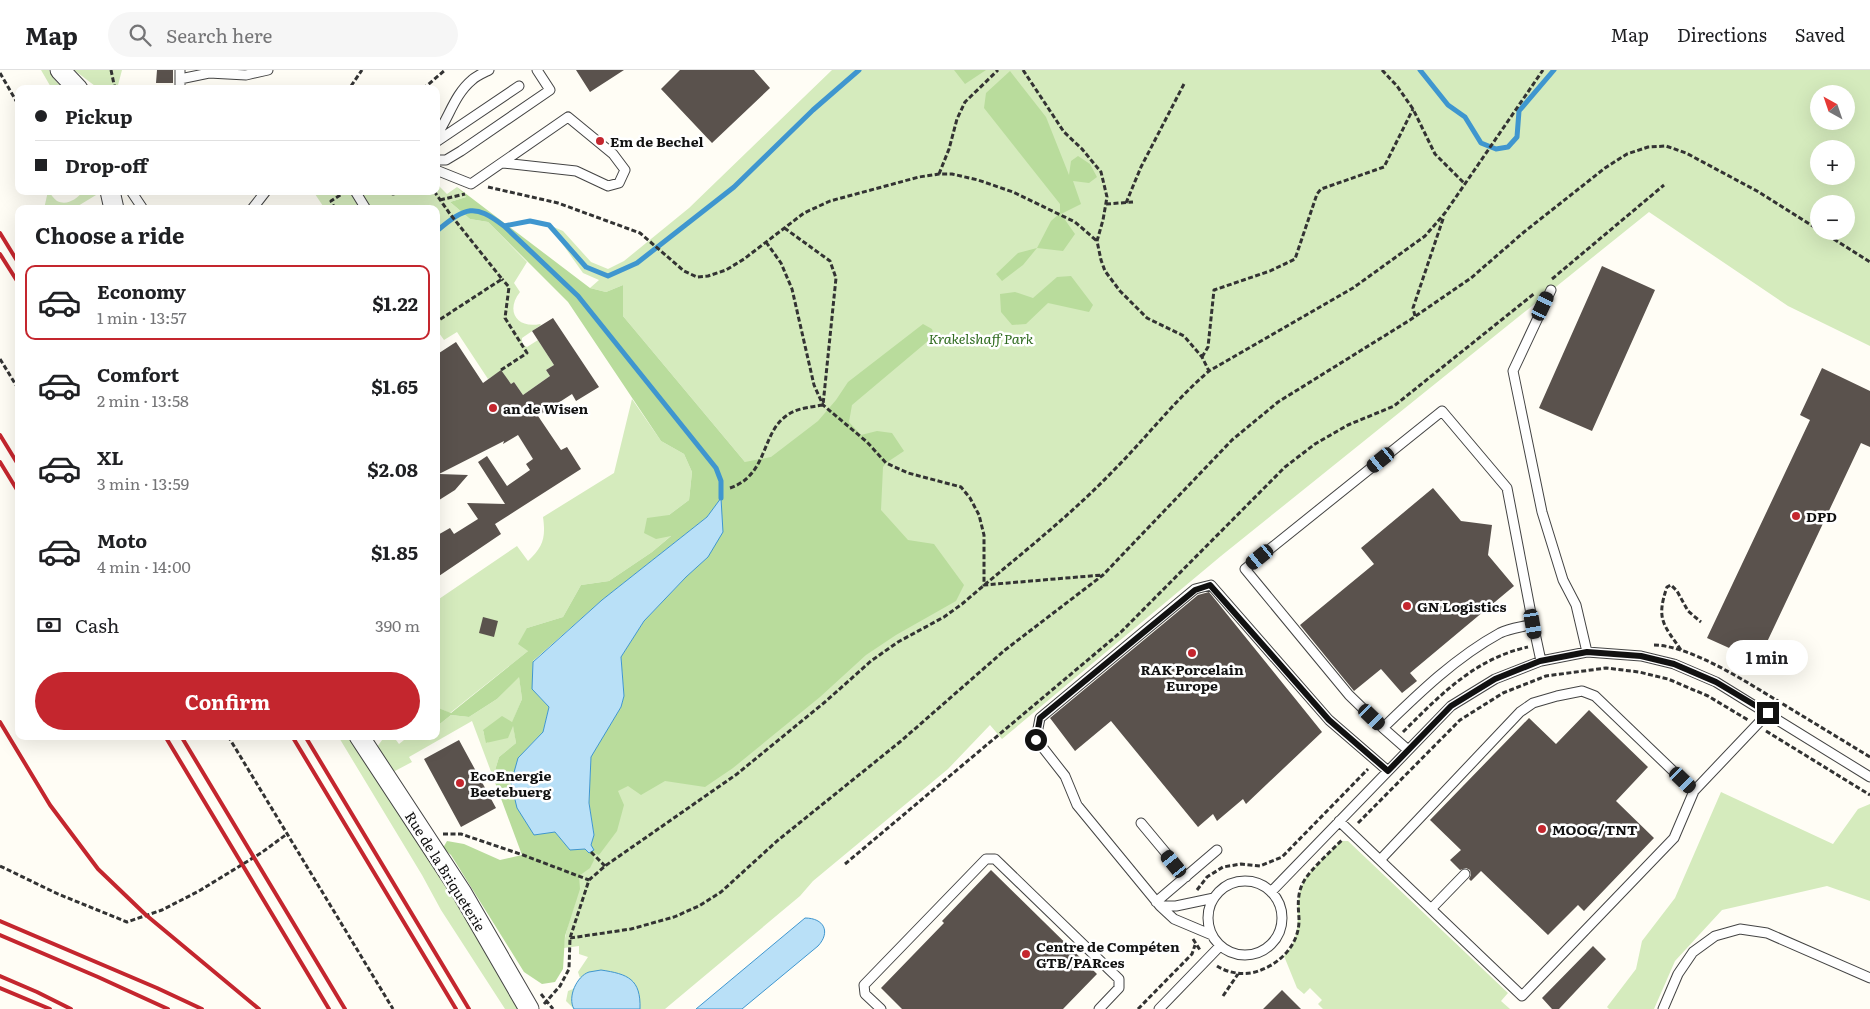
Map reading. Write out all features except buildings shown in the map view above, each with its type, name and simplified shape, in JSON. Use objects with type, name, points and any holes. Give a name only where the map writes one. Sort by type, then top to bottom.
[{"type":"street","points":[[60,70],[74,85]]},
{"type":"street","name":"Rue de la Briqueterie","points":[[362,740],[430,836],[462,893],[535,1007]]},
{"type":"lane","points":[[180,74],[246,75],[268,70]]},
{"type":"lane","points":[[440,131],[458,95],[472,79],[489,70]]},
{"type":"lane","points":[[440,160],[446,160],[461,151],[550,90],[537,70]]},
{"type":"lane","points":[[440,139],[519,86]]},
{"type":"lane","points":[[440,172],[471,184],[568,117],[613,154],[625,170],[619,182],[608,186],[576,171],[503,163]]},
{"type":"lane","points":[[255,205],[263,195]]},
{"type":"lane","points":[[1548,287],[1513,372],[1542,512],[1563,580],[1576,605],[1587,652]]},
{"type":"lane","points":[[1408,750],[1349,695],[1245,569],[1442,411],[1507,488],[1540,661]]},
{"type":"lane","points":[[1212,935],[1174,919],[1158,904],[1077,805],[1065,776],[1036,740],[1040,718],[1195,590],[1210,585],[1329,720],[1388,771]]},
{"type":"lane","points":[[1383,728],[1428,685],[1466,655],[1502,632],[1533,624]]},
{"type":"lane","points":[[1271,892],[1451,706],[1495,679],[1540,661],[1587,652],[1641,656],[1674,664],[1716,682],[1870,777]]},
{"type":"lane","points":[[1380,860],[1520,712],[1533,703],[1557,696],[1582,691],[1595,696],[1694,791]]},
{"type":"lane","points":[[1339,821],[1522,996],[1674,838],[1694,791],[1768,713]]},
{"type":"lane","points":[[1141,823],[1186,877]]},
{"type":"lane","points":[[1158,904],[1217,850]]},
{"type":"lane","points":[[881,1009],[865,994],[864,985],[986,859],[995,859],[1119,979],[1119,988],[1099,1009]]},
{"type":"lane","points":[[1431,910],[1465,874]]},
{"type":"lane","points":[[1247,881],[1260,884],[1271,892],[1278,901],[1282,912],[1282,924],[1272,944],[1263,951],[1246,955],[1230,952],[1220,946],[1212,935],[1208,923],[1209,910],[1214,898],[1223,889],[1234,883],[1247,881]]},
{"type":"lane","points":[[1158,904],[1176,906],[1214,898]]},
{"type":"lane","points":[[1663,1009],[1678,974],[1693,952],[1714,936],[1740,930],[1767,933],[1870,978]]},
{"type":"lane","points":[[1159,1009],[1220,946]]},
{"type":"path","points":[[111,70],[113,85]]},
{"type":"path","points":[[351,85],[362,70]]},
{"type":"path","points":[[428,85],[445,70]]},
{"type":"path","points":[[939,174],[949,149],[957,119],[966,102],[998,70]]},
{"type":"path","points":[[1023,70],[1064,132],[1082,149],[1101,172],[1108,197],[1104,220],[1097,241],[1105,271],[1120,291],[1147,318],[1184,336],[1202,357],[1209,371]]},
{"type":"path","points":[[1382,70],[1397,86],[1413,109],[1435,154],[1465,184]]},
{"type":"path","points":[[535,1007],[560,986],[569,969],[570,938],[589,880],[605,866],[737,774],[872,661],[898,642],[944,617],[984,585],[1069,514],[1115,470],[1192,386],[1209,371],[1353,288],[1425,236],[1445,213],[1543,70]]},
{"type":"path","points":[[0,73],[15,99]]},
{"type":"path","points":[[1126,203],[1141,167],[1185,82]]},
{"type":"path","points":[[1202,357],[1208,347],[1214,290],[1270,271],[1295,259],[1317,194],[1321,189],[1384,167],[1413,109]]},
{"type":"path","points":[[570,938],[631,928],[674,917],[699,906],[714,896],[777,841],[901,740],[1005,650],[1102,575],[1232,440],[1278,402],[1415,316],[1471,278],[1524,232],[1605,168],[1627,154],[1648,147],[1666,146],[1686,153],[1757,191],[1810,224]]},
{"type":"path","points":[[490,188],[558,203],[641,234],[684,271],[696,276],[708,276],[726,270],[744,259],[804,212],[830,202],[919,177],[939,174],[952,174],[978,180],[1013,192],[1075,222],[1097,241]]},
{"type":"path","points":[[1548,287],[1664,185]]},
{"type":"path","points":[[333,205],[331,200],[339,195]]},
{"type":"path","points":[[437,195],[509,287],[505,318],[527,353],[501,370]]},
{"type":"path","points":[[1106,204],[1132,202]]},
{"type":"path","points":[[1415,316],[1413,308],[1445,213]]},
{"type":"path","points":[[784,228],[830,261],[836,278],[824,405]]},
{"type":"path","points":[[1836,240],[1870,262]]},
{"type":"path","points":[[766,242],[781,263],[792,290],[814,385],[824,405],[867,442],[886,463],[908,473],[961,487],[980,515],[984,534],[984,585]]},
{"type":"path","points":[[440,319],[502,279]]},
{"type":"path","points":[[845,864],[1121,632],[1285,467],[1323,439],[1348,425],[1394,406],[1538,291]]},
{"type":"path","points":[[0,359],[15,383]]},
{"type":"path","points":[[730,488],[738,485],[753,472],[765,452],[774,428],[786,416],[801,409],[824,405]]},
{"type":"path","points":[[984,585],[1102,575]]},
{"type":"path","points":[[1681,651],[1662,622],[1661,605],[1667,587],[1671,585],[1677,591],[1688,611],[1702,622]]},
{"type":"path","points":[[1207,960],[1221,969],[1238,974],[1256,972],[1273,966],[1286,954],[1296,938],[1299,920],[1297,899],[1304,880],[1350,831],[1460,720],[1503,693],[1546,676],[1606,668],[1668,678],[1708,696],[1870,795]]},
{"type":"path","points":[[230,740],[393,1009]]},
{"type":"path","points":[[0,866],[58,894],[126,922],[162,910],[199,890],[261,853],[287,834]]},
{"type":"path","points":[[430,836],[461,834],[589,880]]},
{"type":"path","points":[[592,852],[605,866]]},
{"type":"path","points":[[1138,1009],[1192,954],[1195,944]]},
{"type":"path","points":[[1223,996],[1238,974]]},
{"type":"green space","points":[[41,70],[49,70],[59,85],[50,85]]},
{"type":"green space","points":[[74,70],[122,70],[118,85],[94,85]]},
{"type":"green space","name":"Krakelshaff Park","points":[[832,70],[1870,70],[1870,346],[1788,306],[1649,212],[1221,556],[1002,739],[990,725],[948,769],[813,881],[800,896],[665,1009],[574,1009],[566,1001],[568,991],[573,989],[580,978],[578,972],[588,957],[579,954],[579,946],[564,948],[579,885],[579,876],[707,517],[745,462],[623,316],[623,285],[606,292],[590,288],[599,280],[583,273],[549,225],[563,231],[591,262],[608,269],[624,261],[689,208]]},
{"type":"green space","points":[[954,70],[986,70],[965,84]]},
{"type":"green space","points":[[1010,71],[1046,117],[1069,175],[1071,161],[1078,156],[1090,164],[1097,177],[1089,183],[1073,181],[1081,204],[1061,214],[1075,234],[1063,251],[1037,248],[1051,221],[1060,213],[1060,204],[984,108],[986,93]]},
{"type":"green space","points":[[440,187],[447,194],[457,187],[466,197],[450,202],[470,219],[488,222],[527,262],[514,283],[520,292],[516,299],[514,312],[516,317],[525,324],[541,325],[522,338],[522,344],[527,347],[538,340],[554,365],[546,370],[550,376],[523,395],[514,382],[511,384],[501,371],[488,379],[457,332],[444,340],[440,334],[440,205],[322,205],[316,195],[440,195]]},
{"type":"green space","points":[[457,187],[590,288],[606,292],[623,285],[623,316],[745,462],[771,457],[818,421],[848,382],[923,324],[932,329],[934,336],[852,405],[849,422],[861,435],[877,431],[892,433],[904,451],[883,467],[881,510],[908,540],[934,544],[964,585],[956,601],[896,635],[866,655],[820,697],[733,768],[705,787],[665,781],[641,795],[628,786],[618,791],[624,805],[617,831],[599,855],[592,852],[594,860],[590,868],[579,876],[580,889],[565,936],[563,969],[555,982],[542,984],[524,972],[451,855],[443,848],[447,841],[464,844],[500,860],[522,855],[493,777],[499,757],[516,743],[513,726],[508,738],[486,743],[483,730],[502,716],[512,722],[522,699],[519,677],[497,699],[469,717],[451,715],[440,724],[440,709],[451,713],[528,651],[518,644],[527,628],[563,617],[581,585],[609,581],[652,552],[671,536],[656,539],[644,533],[647,518],[669,515],[689,500],[692,472],[684,454],[661,441],[568,302],[488,222],[470,219],[450,202],[466,197]],"holes":[[[721,499],[708,557],[644,621],[621,657],[624,696],[621,707],[591,756],[589,803],[594,835],[591,845],[570,849],[555,832],[518,758],[543,732],[549,707],[532,689],[533,661],[602,600],[707,517]]]},
{"type":"green space","points":[[47,195],[52,195],[57,201],[64,203],[80,195],[96,195],[80,205],[45,205]]},
{"type":"green space","points":[[1037,248],[1023,265],[1002,281],[996,274],[1018,253]]},
{"type":"green space","points":[[1071,276],[1093,305],[1089,312],[1048,303],[1026,324],[1012,325],[1001,312],[1000,294],[1015,292],[1033,298],[1057,277]]},
{"type":"green space","points":[[632,399],[661,441],[684,454],[692,472],[689,500],[669,515],[672,535],[652,552],[609,581],[581,585],[563,617],[527,628],[528,651],[450,713],[440,709],[440,598],[517,546],[528,561],[542,542],[544,536],[543,517],[614,473]]},
{"type":"green space","points":[[519,676],[522,699],[512,723],[483,731],[487,743],[513,724],[516,743],[499,757],[493,777],[472,721],[440,739],[440,724],[451,715],[469,717],[497,699]]},
{"type":"green space","points":[[340,740],[351,740],[370,770],[376,774],[456,897],[462,914],[475,928],[524,1009],[505,1009],[441,910]]},
{"type":"green space","points":[[382,740],[396,740],[399,744],[404,740],[439,740],[409,757],[412,762],[393,772],[377,747]]},
{"type":"green space","points":[[1721,792],[1833,844],[1858,809],[1870,804],[1870,901],[1827,886],[1722,910],[1675,961],[1654,1009],[1609,1009],[1607,1007],[1636,969],[1642,941],[1675,898]]},
{"type":"green space","points":[[1341,841],[1348,841],[1508,993],[1501,1001],[1510,1009],[1323,1009],[1318,1004],[1322,1000],[1310,988],[1304,994],[1297,988],[1284,956],[1295,938],[1300,890],[1311,872]]},
{"type":"water","points":[[721,498],[723,532],[708,557],[644,621],[621,657],[624,696],[621,707],[591,757],[589,803],[594,835],[591,845],[594,850],[589,853],[585,849],[570,850],[555,832],[534,835],[517,808],[511,783],[518,758],[543,732],[549,707],[532,689],[533,662],[602,600],[707,517]]},
{"type":"water","points":[[805,918],[817,920],[824,927],[824,936],[818,946],[742,1009],[696,1009]]},
{"type":"water","points":[[601,970],[625,976],[631,980],[638,991],[640,1009],[574,1009],[572,999],[577,982],[589,972]]},
{"type":"waterway","points":[[440,228],[456,216],[470,211],[485,214],[504,226],[530,221],[549,225],[586,267],[608,276],[637,263],[734,187],[813,110],[859,70]]},
{"type":"waterway","points":[[1420,70],[1448,105],[1465,117],[1481,143],[1496,149],[1508,147],[1517,137],[1519,111],[1554,70]]},
{"type":"waterway","points":[[504,226],[578,296],[716,468],[721,481],[721,498]]},
{"type":"railway","points":[[0,233],[15,257]]},
{"type":"railway","points":[[0,254],[15,278]]},
{"type":"railway","points":[[0,435],[15,459]]},
{"type":"railway","points":[[0,462],[15,486]]},
{"type":"railway","points":[[0,722],[50,805],[98,869],[146,915],[259,1009]]},
{"type":"railway","points":[[167,740],[329,1009]]},
{"type":"railway","points":[[183,740],[345,1009]]},
{"type":"railway","points":[[294,740],[456,1009]]},
{"type":"railway","points":[[307,740],[469,1009]]},
{"type":"railway","points":[[0,921],[202,1009]]},
{"type":"railway","points":[[0,935],[168,1009]]},
{"type":"railway","points":[[0,976],[71,1009]]},
{"type":"railway","points":[[0,988],[50,1009]]},
{"type":"place","name":"Em de Bechel","points":[[600,141]]},
{"type":"place","name":"an de Wisen","points":[[493,408]]},
{"type":"place","name":"DPD","points":[[1796,516]]},
{"type":"place","name":"GN Logistics","points":[[1407,606]]},
{"type":"place","name":"RAK Porcelain Europe","points":[[1192,653]]},
{"type":"place","name":"EcoEnergie Beetebuerg","points":[[460,783]]},
{"type":"place","name":"MOOG/TNT","points":[[1542,829]]},
{"type":"place","name":"Centre de Compéten GTB/PARces","points":[[1026,954]]},
{"type":"route","points":[[1036,740],[1040,718],[1195,590],[1210,585],[1329,720],[1388,771],[1451,706],[1495,679],[1540,661],[1587,652],[1641,656],[1674,664],[1716,682],[1768,713]]}]
